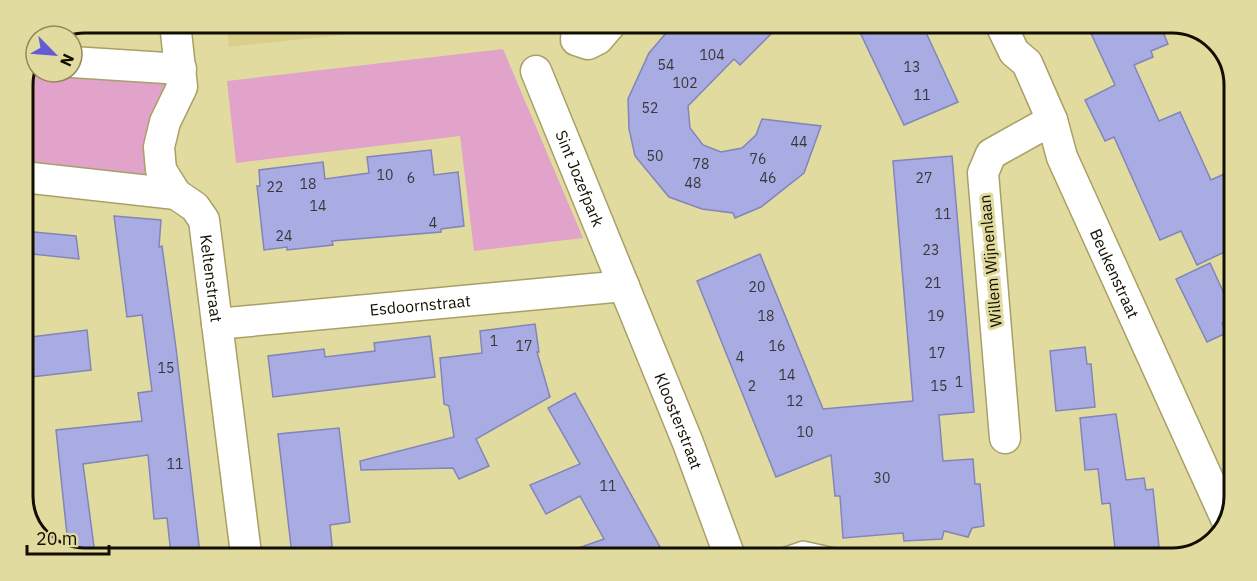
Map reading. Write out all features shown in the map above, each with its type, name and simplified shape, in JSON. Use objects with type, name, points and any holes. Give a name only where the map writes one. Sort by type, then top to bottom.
[{"type":"street","name":"Keltenstraat","points":[[176,33],[182,87],[165,122],[159,147],[161,170],[176,194],[195,207],[204,220],[245,548]]},
{"type":"street","points":[[576,33],[576,40],[588,44],[598,39],[603,33]]},
{"type":"street","name":"Beukenstraat","points":[[1005,33],[1014,52],[1027,63],[1052,120],[1062,157],[1222,510]]},
{"type":"street","points":[[84,63],[181,69]]},
{"type":"street","name":"Sint Jozefpark","points":[[536,71],[624,286]]},
{"type":"street","name":"Willem Wijnenlaan","points":[[1005,438],[983,173],[991,154],[1052,120]]},
{"type":"street","points":[[33,178],[176,194]]},
{"type":"street","name":"Esdoornstraat","points":[[217,324],[624,286]]},
{"type":"street","name":"Kloosterstraat","points":[[624,286],[688,443],[727,548]]},
{"type":"shaded area","points":[[227,33],[360,33],[229,47]]},
{"type":"shaded area","points":[[503,49],[583,238],[474,251],[460,136],[236,163],[227,81]]},
{"type":"shaded area","points":[[84,75],[170,80],[152,121],[150,178],[33,162],[33,84],[84,84]]},
{"type":"building","points":[[666,33],[772,33],[740,65],[734,59],[688,106],[690,128],[703,145],[721,152],[742,148],[756,135],[762,119],[821,126],[804,173],[761,207],[735,218],[733,213],[702,209],[669,197],[635,156],[629,129],[628,99],[649,53]]},
{"type":"building","points":[[860,33],[926,33],[958,102],[904,125]]},
{"type":"building","points":[[1091,33],[1163,33],[1168,44],[1151,51],[1153,57],[1134,65],[1159,121],[1180,112],[1211,180],[1224,174],[1224,252],[1197,265],[1181,231],[1160,240],[1114,137],[1105,141],[1085,100],[1115,85]]},
{"type":"building","points":[[431,150],[434,175],[458,172],[464,226],[441,229],[441,232],[332,241],[333,245],[264,250],[257,186],[260,186],[259,170],[323,162],[325,179],[369,173],[367,157]]},
{"type":"building","points":[[952,156],[974,412],[939,415],[943,461],[973,459],[975,484],[980,484],[984,526],[972,528],[968,537],[944,531],[942,539],[904,541],[903,533],[843,538],[840,496],[835,496],[831,455],[776,477],[697,281],[760,254],[823,409],[913,401],[893,161]]},
{"type":"building","points":[[114,216],[161,220],[159,247],[162,246],[176,348],[199,548],[170,548],[167,518],[154,519],[148,455],[83,464],[94,548],[68,545],[56,430],[142,421],[138,393],[152,391],[142,315],[127,317]]},
{"type":"building","points":[[33,232],[76,236],[79,259],[33,254]]},
{"type":"building","points":[[1210,263],[1224,294],[1224,322],[1222,323],[1224,334],[1207,342],[1176,279]]},
{"type":"building","points":[[535,324],[539,352],[537,352],[550,397],[476,439],[489,466],[459,479],[453,468],[361,470],[360,461],[454,437],[449,406],[444,404],[440,358],[482,353],[480,331]]},
{"type":"building","points":[[87,330],[91,370],[33,377],[33,337]]},
{"type":"building","points":[[430,336],[435,377],[273,397],[268,356],[324,349],[325,357],[375,351],[374,343]]},
{"type":"building","points":[[1085,347],[1087,364],[1091,364],[1095,407],[1056,411],[1050,351]]},
{"type":"building","points":[[575,393],[661,548],[578,548],[604,539],[580,496],[546,514],[530,485],[580,464],[548,408]]},
{"type":"building","points":[[1116,414],[1126,480],[1144,478],[1146,490],[1153,489],[1159,547],[1115,548],[1110,503],[1102,504],[1098,469],[1085,470],[1080,418]]},
{"type":"building","points":[[339,428],[350,522],[330,525],[332,548],[291,548],[278,434]]}]
